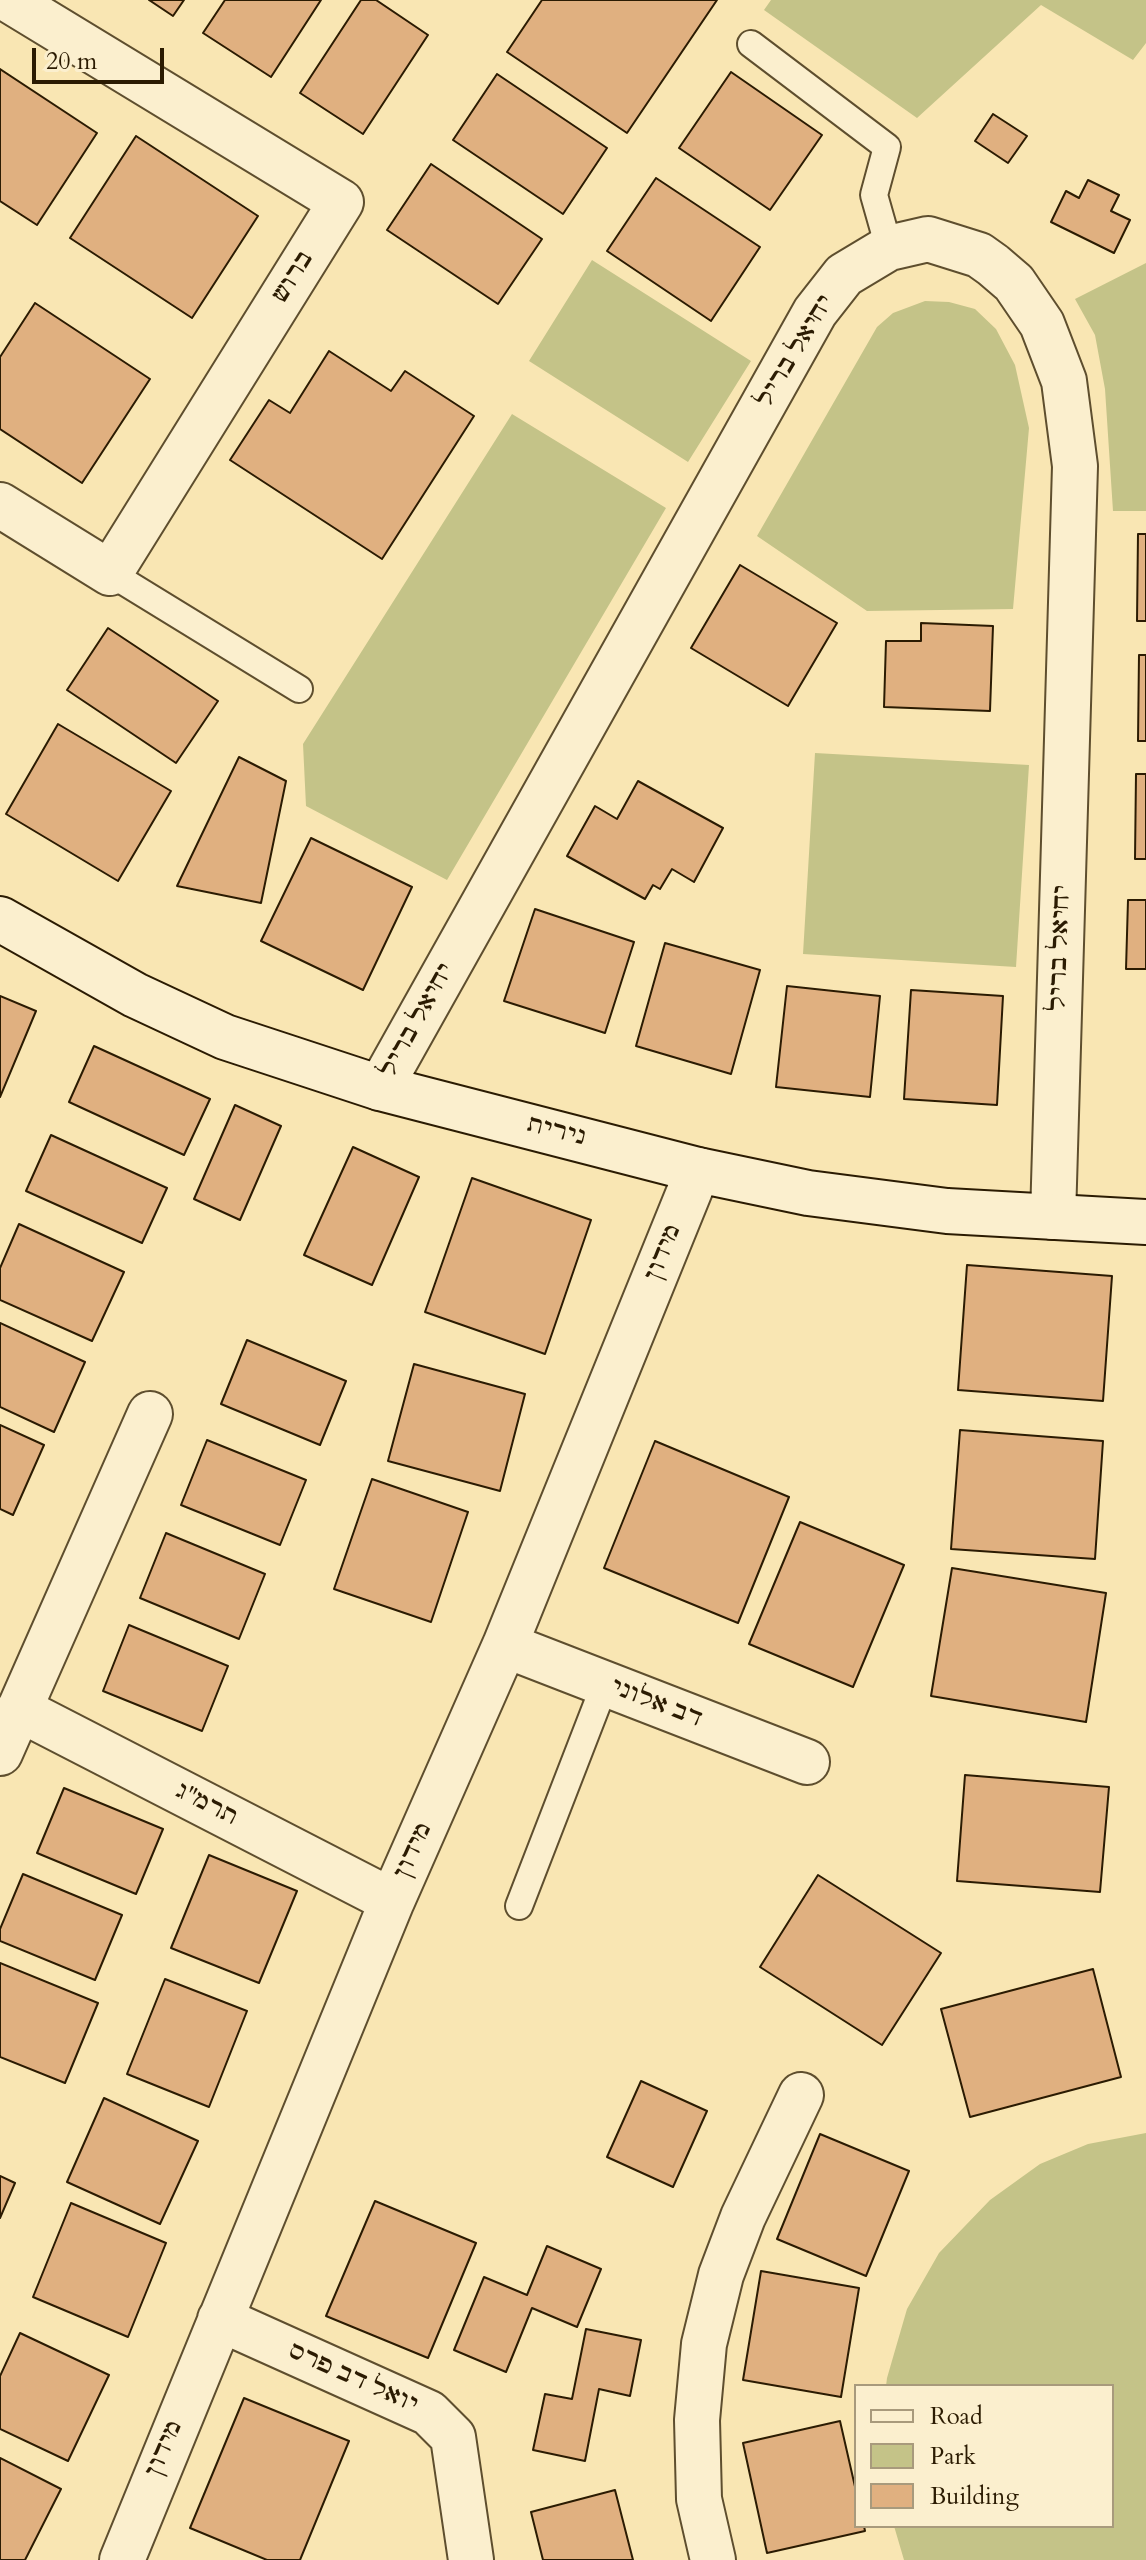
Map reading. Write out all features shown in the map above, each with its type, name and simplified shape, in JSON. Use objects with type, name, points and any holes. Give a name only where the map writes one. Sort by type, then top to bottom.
[{"type":"street","name":"ברוש","points":[[9,0],[341,202],[110,573]]},
{"type":"street","name":"יחיאל בריל","points":[[380,1088],[815,312],[844,275],[889,248],[928,239],[979,255],[993,265],[1014,283],[1042,324],[1064,381],[1075,466],[1053,1217]]},
{"type":"street","points":[[0,505],[110,573]]},
{"type":"street","name":"נירית","points":[[0,919],[135,995],[225,1037],[380,1088],[698,1170],[873,1205],[1146,1222]]},
{"type":"street","name":"מידון","points":[[128,2551],[392,1901],[505,1645],[698,1170]]},
{"type":"street","points":[[0,1753],[150,1414]]},
{"type":"street","name":"דב אלוני","points":[[505,1645],[807,1762]]},
{"type":"street","name":"תרמ\"ג","points":[[19,1709],[392,1901]]},
{"type":"street","points":[[713,2560],[699,2499],[697,2420],[704,2344],[721,2275],[743,2217],[801,2095]]},
{"type":"street","name":"יואל דב פרס","points":[[220,2319],[429,2413],[453,2437],[471,2560]]},
{"type":"lane","points":[[751,44],[887,147],[874,195],[889,248]]},
{"type":"lane","points":[[110,573],[299,689]]},
{"type":"lane","points":[[519,1906],[605,1684]]},
{"type":"green space","points":[[771,0],[1146,0],[1146,43],[1133,60],[1041,5],[917,118],[764,10]]},
{"type":"green space","points":[[592,260],[751,361],[688,462],[529,361]]},
{"type":"green space","points":[[1146,263],[1146,511],[1113,511],[1105,389],[1095,335],[1075,299]]},
{"type":"green space","points":[[925,301],[949,302],[975,309],[996,329],[1015,365],[1029,428],[1013,609],[867,611],[757,536],[877,327],[893,313]]},
{"type":"green space","points":[[512,414],[666,508],[447,880],[306,806],[303,744]]},
{"type":"green space","points":[[815,753],[1029,765],[1016,967],[803,954]]},
{"type":"green space","points":[[1146,2133],[1146,2560],[904,2560],[895,2528],[1114,2528],[1114,2384],[886,2384],[907,2309],[939,2253],[990,2200],[1040,2164],[1088,2144]]},
{"type":"building","points":[[149,0],[184,0],[173,16]]},
{"type":"building","points":[[225,0],[321,0],[271,77],[203,33]]},
{"type":"building","points":[[361,0],[376,0],[428,35],[363,134],[300,93]]},
{"type":"building","points":[[542,0],[717,0],[627,133],[507,52]]},
{"type":"building","points":[[0,69],[97,133],[37,225],[0,201]]},
{"type":"building","points":[[731,72],[822,135],[770,210],[679,148]]},
{"type":"building","points":[[497,74],[607,148],[563,214],[453,140]]},
{"type":"building","points":[[993,114],[1027,136],[1008,163],[975,141]]},
{"type":"building","points":[[136,136],[258,216],[192,318],[70,238]]},
{"type":"building","points":[[431,164],[542,239],[498,304],[387,230]]},
{"type":"building","points":[[656,178],[760,247],[711,321],[607,251]]},
{"type":"building","points":[[1088,180],[1119,195],[1111,211],[1130,220],[1114,253],[1051,222],[1066,191],[1079,198]]},
{"type":"building","points":[[35,303],[150,379],[82,483],[0,429],[0,357]]},
{"type":"building","points":[[329,351],[391,391],[405,371],[474,416],[382,559],[230,460],[269,400],[290,413]]},
{"type":"building","points":[[1138,534],[1146,534],[1146,621],[1137,621]]},
{"type":"building","points":[[740,565],[837,623],[788,706],[691,648]]},
{"type":"building","points":[[921,623],[993,626],[990,711],[884,707],[886,641],[921,641]]},
{"type":"building","points":[[108,628],[218,701],[176,763],[67,690]]},
{"type":"building","points":[[1139,655],[1146,655],[1146,741],[1138,741]]},
{"type":"building","points":[[58,724],[171,791],[118,881],[6,814]]},
{"type":"building","points":[[239,757],[286,781],[261,903],[177,886]]},
{"type":"building","points":[[1136,774],[1146,774],[1146,859],[1135,859]]},
{"type":"building","points":[[638,781],[723,828],[694,882],[672,869],[660,889],[653,885],[645,899],[567,856],[595,806],[617,819]]},
{"type":"building","points":[[311,838],[412,887],[363,990],[261,941]]},
{"type":"building","points":[[1128,900],[1146,900],[1146,969],[1126,969]]},
{"type":"building","points":[[535,909],[634,942],[605,1033],[504,1001]]},
{"type":"building","points":[[665,943],[760,970],[731,1074],[636,1046]]},
{"type":"building","points":[[787,986],[880,996],[870,1097],[776,1087]]},
{"type":"building","points":[[911,990],[1003,996],[997,1105],[904,1099]]},
{"type":"building","points":[[0,996],[36,1011],[0,1097]]},
{"type":"building","points":[[94,1046],[210,1099],[184,1155],[69,1102]]},
{"type":"building","points":[[235,1105],[281,1126],[240,1220],[194,1199]]},
{"type":"building","points":[[51,1135],[167,1188],[142,1243],[26,1191]]},
{"type":"building","points":[[353,1147],[419,1177],[372,1285],[304,1255]]},
{"type":"building","points":[[472,1178],[591,1220],[545,1354],[425,1312]]},
{"type":"building","points":[[19,1224],[124,1272],[92,1341],[0,1300],[0,1268]]},
{"type":"building","points":[[967,1265],[1112,1276],[1103,1401],[958,1390]]},
{"type":"building","points":[[0,1323],[85,1362],[54,1432],[0,1407]]},
{"type":"building","points":[[247,1340],[346,1381],[320,1445],[221,1404]]},
{"type":"building","points":[[414,1364],[525,1394],[500,1491],[388,1461]]},
{"type":"building","points":[[0,1425],[44,1445],[13,1515],[0,1509]]},
{"type":"building","points":[[960,1430],[1103,1441],[1095,1559],[951,1549]]},
{"type":"building","points":[[207,1440],[306,1480],[280,1545],[181,1505]]},
{"type":"building","points":[[655,1441],[789,1497],[738,1623],[604,1568]]},
{"type":"building","points":[[372,1479],[468,1512],[431,1622],[334,1589]]},
{"type":"building","points":[[800,1522],[904,1565],[853,1687],[749,1644]]},
{"type":"building","points":[[166,1533],[265,1574],[239,1639],[140,1598]]},
{"type":"building","points":[[952,1568],[1106,1593],[1086,1722],[931,1696]]},
{"type":"building","points":[[129,1625],[228,1666],[202,1731],[103,1691]]},
{"type":"building","points":[[965,1775],[1109,1787],[1100,1892],[957,1881]]},
{"type":"building","points":[[64,1788],[163,1829],[136,1894],[37,1853]]},
{"type":"building","points":[[209,1855],[297,1891],[259,1983],[171,1948]]},
{"type":"building","points":[[23,1874],[122,1915],[95,1980],[0,1941],[0,1929]]},
{"type":"building","points":[[818,1875],[941,1953],[882,2045],[760,1967]]},
{"type":"building","points":[[0,1963],[98,2003],[65,2083],[0,2057]]},
{"type":"building","points":[[1093,1969],[1121,2077],[970,2117],[941,2009]]},
{"type":"building","points":[[165,1979],[247,2011],[209,2107],[127,2074]]},
{"type":"building","points":[[641,2081],[707,2111],[673,2187],[607,2157]]},
{"type":"building","points":[[104,2098],[198,2141],[160,2224],[67,2182]]},
{"type":"building","points":[[820,2134],[909,2171],[866,2276],[777,2239]]},
{"type":"building","points":[[0,2176],[15,2183],[0,2218]]},
{"type":"building","points":[[375,2201],[476,2243],[428,2358],[326,2316]]},
{"type":"building","points":[[71,2203],[166,2243],[128,2337],[33,2297]]},
{"type":"building","points":[[547,2246],[601,2269],[577,2327],[532,2308],[506,2372],[454,2350],[484,2277],[527,2295]]},
{"type":"building","points":[[761,2271],[859,2288],[841,2397],[743,2380]]},
{"type":"building","points":[[586,2329],[641,2340],[630,2396],[599,2389],[585,2461],[533,2450],[545,2394],[572,2399]]},
{"type":"building","points":[[20,2333],[109,2375],[68,2461],[0,2429],[0,2376]]},
{"type":"building","points":[[244,2398],[349,2441],[300,2560],[267,2560],[190,2528]]},
{"type":"building","points":[[840,2421],[854,2482],[854,2528],[864,2528],[865,2531],[767,2553],[743,2443]]},
{"type":"building","points":[[0,2458],[61,2489],[25,2560],[0,2560]]},
{"type":"building","points":[[615,2490],[633,2560],[543,2560],[531,2512]]}]
